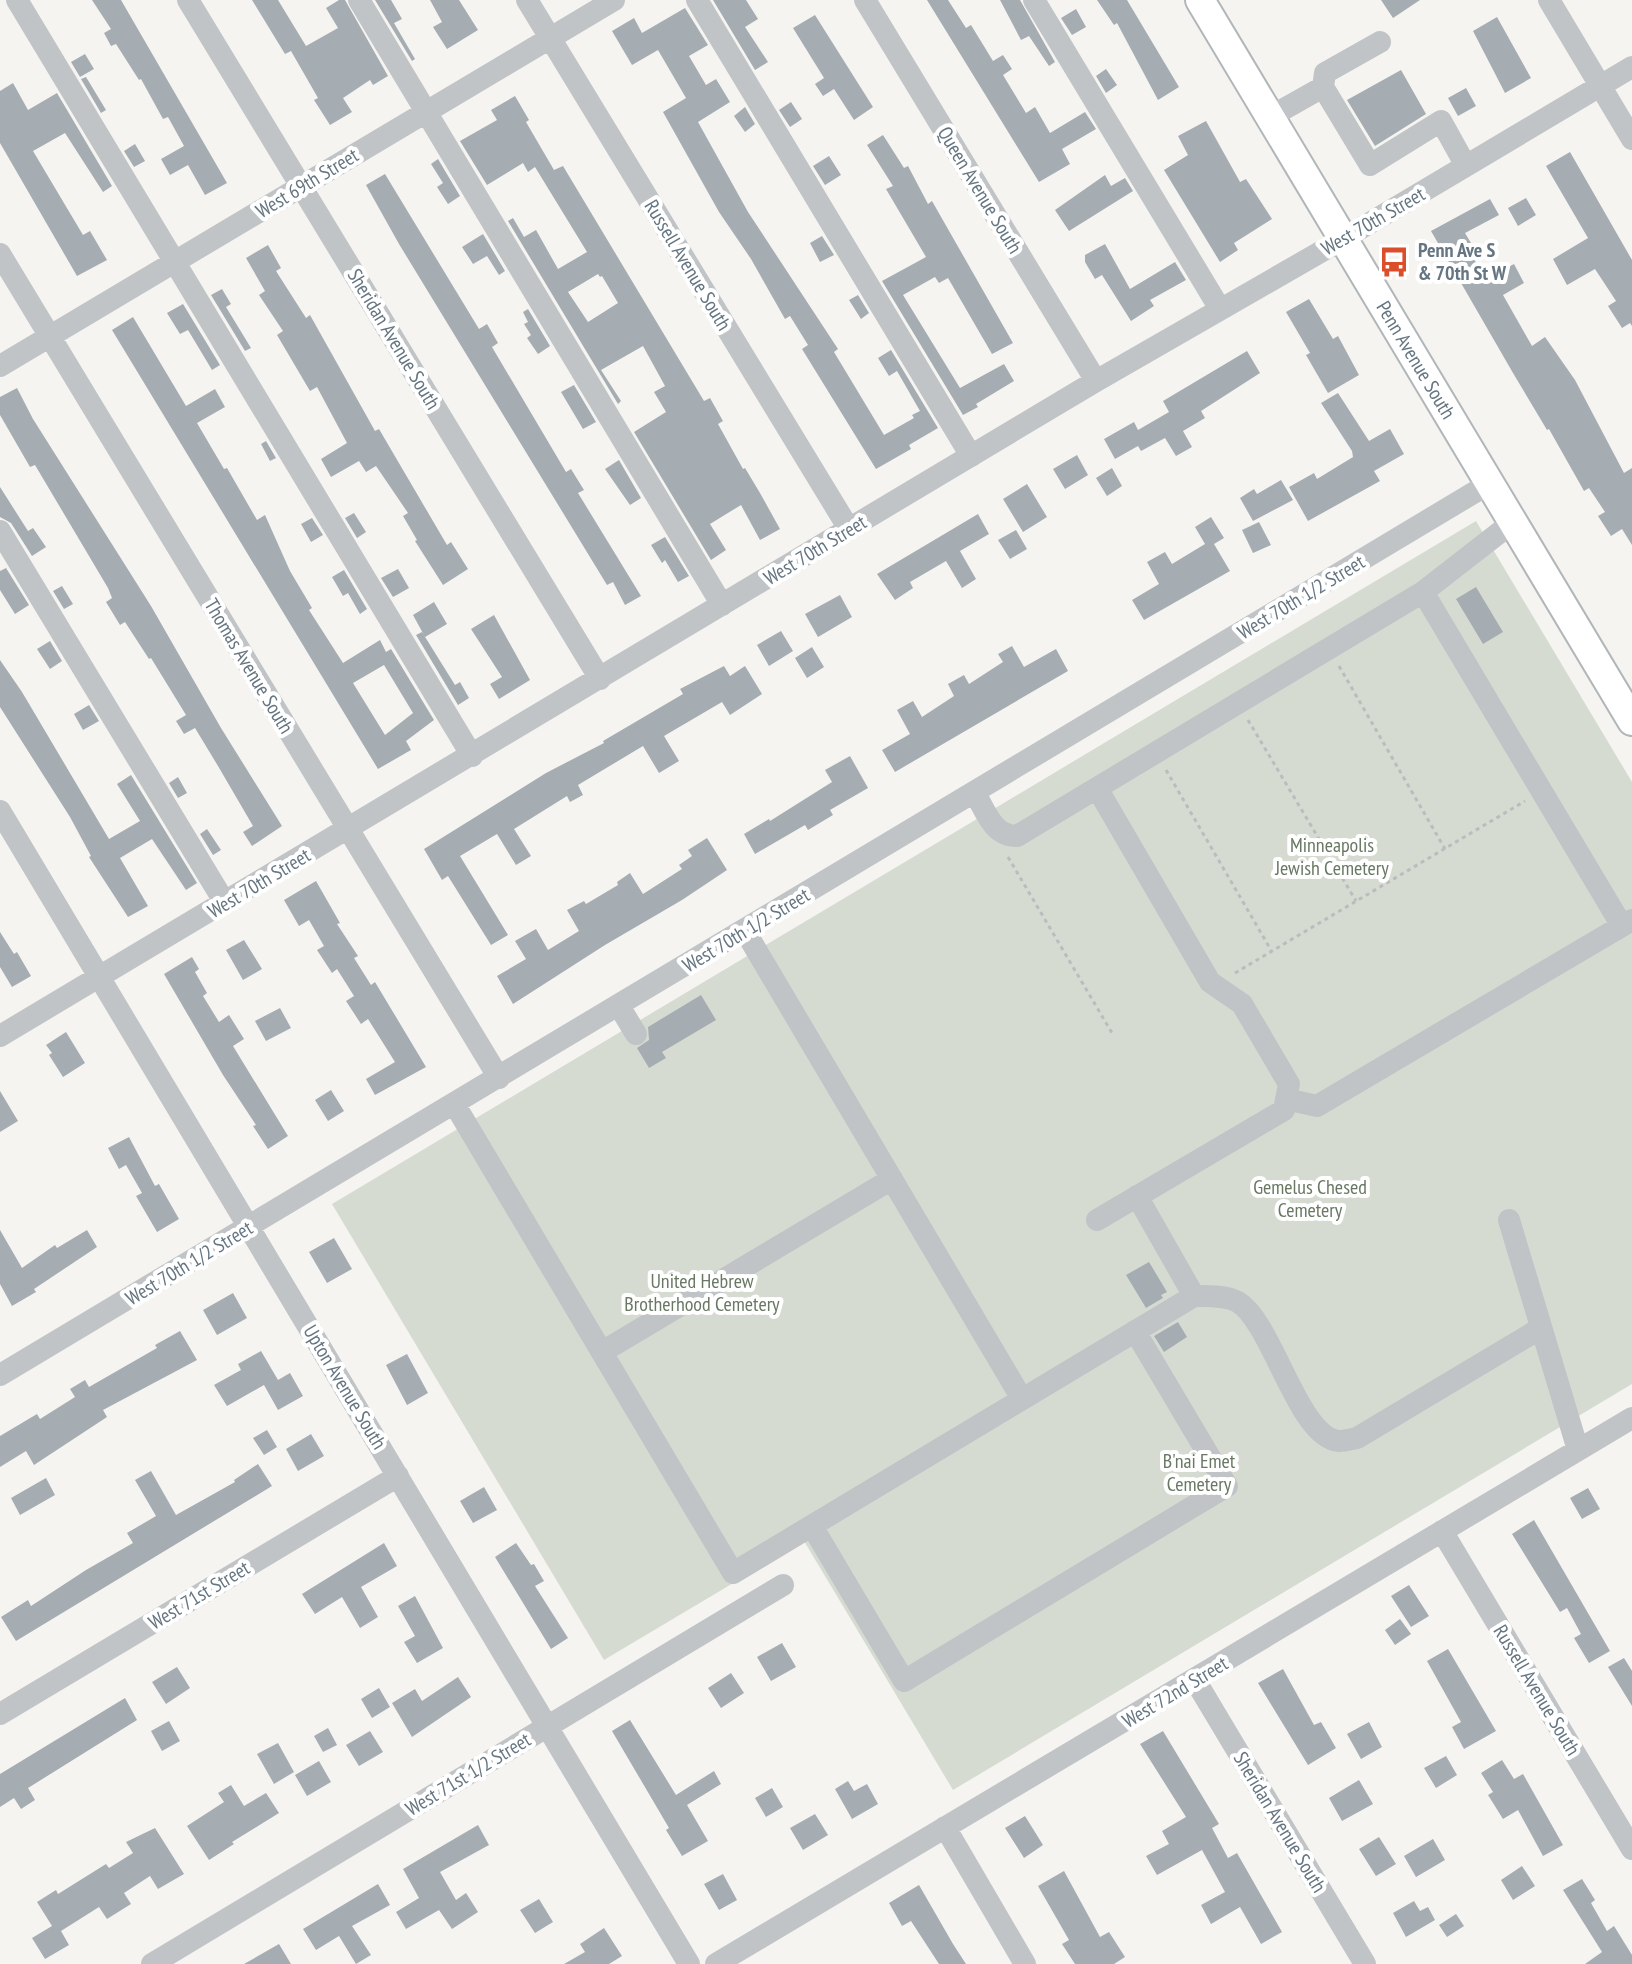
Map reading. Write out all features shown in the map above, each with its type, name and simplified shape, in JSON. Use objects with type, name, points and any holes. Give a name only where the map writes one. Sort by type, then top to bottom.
[{"type":"main road","name":"Penn Avenue South","points":[[1200,0],[1632,721]]},
{"type":"street","points":[[17,0],[472,756]]},
{"type":"street","name":"Sheridan Avenue South","points":[[188,0],[600,679]]},
{"type":"street","points":[[359,0],[722,605]]},
{"type":"street","name":"Russell Avenue South","points":[[527,0],[849,529]]},
{"type":"street","name":"West 69th Street","points":[[0,366],[614,0]]},
{"type":"street","points":[[697,0],[971,456]]},
{"type":"street","name":"Queen Avenue South","points":[[865,0],[1096,381]]},
{"type":"street","points":[[1034,0],[1220,309]]},
{"type":"street","points":[[1549,0],[1632,139]]},
{"type":"street","points":[[1380,42],[1325,73],[1323,87],[1370,165],[1441,121],[1466,166]]},
{"type":"street","name":"West 70th Street","points":[[0,1036],[1096,381],[1632,67]]},
{"type":"street","points":[[1270,117],[1323,87]]},
{"type":"street","name":"Thomas Avenue South","points":[[0,254],[499,1078]]},
{"type":"street","name":"West 70th 1/2 Street","points":[[0,1375],[1490,483]]},
{"type":"street","points":[[975,793],[997,831],[1006,836],[1017,836],[1423,592],[1513,522]]},
{"type":"street","points":[[0,531],[225,903]]},
{"type":"street","points":[[1286,1099],[1317,1106],[1627,923],[1542,791],[1423,592]]},
{"type":"street","points":[[1097,788],[1210,982],[1242,1004],[1289,1084],[1284,1110],[1097,1220]]},
{"type":"street","name":"Upton Avenue South","points":[[0,811],[689,1964]]},
{"type":"street","points":[[745,931],[1022,1399]]},
{"type":"street","points":[[619,1006],[636,1034]]},
{"type":"street","points":[[455,1105],[733,1573],[1194,1296],[1238,1302],[1254,1321],[1315,1429],[1337,1441],[1357,1438],[1541,1328]]},
{"type":"street","points":[[602,1352],[892,1179]]},
{"type":"street","points":[[1137,1196],[1194,1296]]},
{"type":"street","points":[[1509,1220],[1578,1450]]},
{"type":"street","points":[[812,1526],[904,1681],[1079,1576],[1227,1486],[1135,1331]]},
{"type":"street","name":"West 72nd Street","points":[[716,1964],[1632,1418]]},
{"type":"street","name":"West 71st Street","points":[[0,1714],[398,1476]]},
{"type":"street","name":"Russell Avenue South","points":[[1442,1531],[1632,1849]]},
{"type":"street","name":"West 71st 1/2 Street","points":[[152,1964],[783,1585]]},
{"type":"street","name":"Sheridan Avenue South","points":[[1195,1680],[1365,1964]]},
{"type":"street","points":[[945,1827],[1025,1964]]},
{"type":"path","points":[[1329,649],[1445,849]]},
{"type":"path","points":[[1238,703],[1356,901]]},
{"type":"path","points":[[1156,753],[1272,951]]},
{"type":"path","points":[[1215,985],[1542,791]]},
{"type":"path","points":[[1006,836],[1006,853],[1112,1033]]},
{"type":"green space","points":[[1476,521],[1632,782],[1632,1384],[953,1790],[804,1541],[604,1660],[332,1204]]},
{"type":"building","points":[[92,0],[121,0],[227,183],[205,195],[188,165],[170,175],[161,159],[184,146],[168,117],[163,119],[141,79],[116,44],[111,46],[104,33],[111,29]]},
{"type":"building","points":[[252,0],[278,0],[306,46],[338,28],[326,8],[345,0],[388,76],[373,85],[370,80],[343,98],[352,112],[330,125],[314,100],[318,98],[291,51],[285,54]]},
{"type":"building","points":[[375,0],[391,0],[402,19],[394,23],[415,59],[412,61]]},
{"type":"building","points":[[430,0],[459,0],[478,30],[447,49],[433,27],[442,22]]},
{"type":"building","points":[[713,0],[746,0],[758,19],[745,27],[768,62],[755,70]]},
{"type":"building","points":[[927,0],[948,0],[966,28],[971,25],[993,61],[1003,55],[1012,69],[1003,75],[1026,113],[1035,107],[1050,133],[1085,112],[1096,129],[1062,149],[1070,164],[1039,182]]},
{"type":"building","points":[[1000,0],[1020,0],[1055,62],[1049,66],[1029,36],[1021,40]]},
{"type":"building","points":[[1097,0],[1127,0],[1179,87],[1158,100],[1117,23],[1114,25]]},
{"type":"building","points":[[1381,0],[1420,0],[1393,18]]},
{"type":"building","points":[[685,8],[708,45],[689,56],[706,85],[716,79],[730,102],[698,122],[748,212],[838,349],[834,352],[884,435],[914,418],[912,415],[920,411],[897,371],[889,376],[878,358],[891,350],[938,428],[909,445],[911,449],[876,469],[802,349],[808,345],[790,316],[785,319],[751,259],[719,212],[663,112],[686,98],[658,50],[632,65],[612,31],[634,18],[642,33]]},
{"type":"building","points":[[1076,9],[1086,27],[1072,35],[1061,18]]},
{"type":"building","points":[[815,15],[873,107],[854,120],[834,89],[823,96],[815,84],[824,78],[793,28]]},
{"type":"building","points":[[1497,17],[1531,78],[1505,93],[1473,31]]},
{"type":"building","points":[[85,54],[94,69],[80,77],[71,62]]},
{"type":"building","points":[[1106,69],[1117,85],[1106,93],[1096,76]]},
{"type":"building","points":[[1401,70],[1426,114],[1375,146],[1347,100]]},
{"type":"building","points":[[86,77],[106,110],[101,113],[81,79]]},
{"type":"building","points":[[13,83],[28,110],[57,93],[112,186],[103,192],[65,133],[33,151],[83,235],[90,231],[107,260],[77,276],[0,143],[0,91]]},
{"type":"building","points":[[1466,88],[1476,106],[1458,116],[1448,98]]},
{"type":"building","points":[[515,96],[554,170],[563,166],[704,401],[710,398],[723,421],[718,424],[780,529],[760,540],[741,505],[710,524],[726,550],[711,560],[634,432],[666,412],[654,392],[665,386],[643,346],[601,370],[621,401],[618,404],[508,221],[513,218],[524,237],[536,230],[558,269],[587,252],[535,167],[528,172],[523,163],[487,185],[460,141],[497,120],[491,110]],"holes":[[[598,274],[618,303],[588,322],[568,292]]]},
{"type":"building","points":[[791,102],[802,119],[790,127],[779,110]]},
{"type":"building","points":[[745,107],[755,124],[745,132],[734,116]]},
{"type":"building","points":[[1206,121],[1240,182],[1246,179],[1272,219],[1234,243],[1238,250],[1220,262],[1164,170],[1188,155],[1178,136]]},
{"type":"building","points":[[883,135],[904,168],[908,166],[928,204],[932,201],[1013,343],[992,354],[948,278],[939,283],[935,277],[903,295],[960,388],[1004,364],[1014,381],[963,415],[882,281],[926,257],[886,189],[893,186],[867,145]]},
{"type":"building","points":[[135,144],[145,161],[134,167],[124,151]]},
{"type":"building","points":[[1570,152],[1632,260],[1632,326],[1630,323],[1622,328],[1608,306],[1616,301],[1595,269],[1567,285],[1553,259],[1588,238],[1546,166]]},
{"type":"building","points":[[829,156],[841,175],[825,185],[813,166]]},
{"type":"building","points":[[438,159],[460,196],[448,204],[437,187],[443,183],[431,164]]},
{"type":"building","points":[[385,174],[479,329],[487,324],[498,343],[492,347],[566,472],[571,469],[584,490],[578,493],[641,596],[625,605],[613,582],[607,585],[399,244],[366,185]]},
{"type":"building","points":[[1105,175],[1111,186],[1125,178],[1133,191],[1069,231],[1055,210]]},
{"type":"building","points":[[1526,198],[1536,215],[1518,226],[1508,208]]},
{"type":"building","points":[[1490,199],[1499,215],[1465,233],[1471,243],[1466,246],[1486,279],[1514,264],[1524,283],[1503,295],[1532,346],[1545,337],[1575,380],[1624,473],[1632,468],[1632,545],[1622,529],[1611,536],[1598,516],[1605,512],[1589,488],[1584,491],[1431,231]]},
{"type":"building","points":[[483,234],[505,271],[499,275],[487,256],[473,264],[462,247]]},
{"type":"building","points":[[822,236],[834,255],[820,262],[810,243]]},
{"type":"building","points":[[1105,244],[1130,289],[1175,262],[1186,280],[1150,300],[1154,306],[1131,321],[1102,275],[1095,279],[1085,262],[1085,255]]},
{"type":"building","points":[[268,245],[281,268],[276,271],[306,318],[310,315],[375,431],[379,429],[447,545],[451,542],[468,569],[443,585],[415,541],[403,516],[408,513],[376,466],[366,472],[359,461],[331,477],[321,459],[347,443],[317,387],[310,391],[277,335],[283,331],[259,295],[265,291],[246,258]]},
{"type":"building","points":[[222,289],[231,304],[226,307],[251,348],[245,351],[211,295]]},
{"type":"building","points":[[858,295],[869,313],[861,319],[849,300]]},
{"type":"building","points":[[1309,299],[1333,339],[1338,336],[1359,375],[1328,393],[1306,355],[1310,353],[1286,312]]},
{"type":"building","points":[[183,304],[220,365],[212,370],[188,330],[180,334],[167,313]]},
{"type":"building","points":[[528,309],[550,346],[538,354],[527,338],[531,335],[524,324],[528,322],[523,312]]},
{"type":"building","points":[[133,317],[186,406],[215,389],[225,407],[197,423],[257,520],[265,515],[290,571],[312,608],[309,610],[343,663],[380,640],[386,652],[391,649],[434,720],[406,741],[411,750],[378,769],[112,330]],"holes":[[[384,665],[413,713],[385,735],[353,683]]]},
{"type":"building","points":[[1247,351],[1260,373],[1201,411],[1205,418],[1183,431],[1192,447],[1176,456],[1165,438],[1141,451],[1138,446],[1115,459],[1104,439],[1134,422],[1138,430],[1169,412],[1163,401]]},
{"type":"building","points":[[574,385],[596,422],[583,429],[561,392]]},
{"type":"building","points":[[17,388],[282,826],[252,846],[243,832],[253,826],[218,766],[195,728],[184,734],[176,721],[186,715],[125,622],[120,625],[106,602],[112,598],[108,588],[35,465],[30,467],[0,415],[0,397]]},
{"type":"building","points":[[1338,393],[1369,441],[1390,429],[1404,454],[1374,471],[1380,481],[1308,521],[1289,487],[1314,473],[1317,479],[1353,457],[1321,403]]},
{"type":"building","points":[[266,441],[276,458],[270,461],[261,444]]},
{"type":"building","points":[[1077,455],[1088,475],[1065,489],[1053,469]]},
{"type":"building","points":[[619,460],[641,498],[630,505],[605,469]]},
{"type":"building","points":[[1112,468],[1122,486],[1107,496],[1096,478]]},
{"type":"building","points":[[1281,480],[1293,500],[1253,521],[1240,498],[1254,489],[1257,494]]},
{"type":"building","points":[[1027,484],[1047,517],[1023,532],[1003,499]]},
{"type":"building","points":[[0,487],[28,531],[33,528],[46,547],[32,556],[11,523],[0,517]]},
{"type":"building","points":[[354,513],[366,532],[357,538],[345,518]]},
{"type":"building","points":[[978,514],[989,534],[960,551],[976,579],[962,588],[946,561],[910,582],[913,588],[895,600],[877,574]]},
{"type":"building","points":[[1211,517],[1224,538],[1214,544],[1230,571],[1144,620],[1132,600],[1159,584],[1147,562],[1165,552],[1172,564],[1205,544],[1195,527]]},
{"type":"building","points":[[312,518],[323,535],[311,542],[301,524]]},
{"type":"building","points":[[1259,522],[1271,545],[1253,553],[1242,530]]},
{"type":"building","points":[[1016,530],[1027,549],[1010,559],[998,540]]},
{"type":"building","points":[[665,537],[689,576],[678,582],[665,560],[662,563],[651,545]]},
{"type":"building","points":[[6,568],[29,605],[15,614],[0,590],[0,571]]},
{"type":"building","points":[[398,569],[409,588],[393,597],[381,578]]},
{"type":"building","points":[[344,570],[367,609],[360,614],[348,593],[343,596],[332,577]]},
{"type":"building","points":[[62,586],[73,604],[64,609],[53,591]]},
{"type":"building","points":[[1476,587],[1503,632],[1483,644],[1456,599]]},
{"type":"building","points":[[840,595],[852,617],[818,637],[805,614]]},
{"type":"building","points":[[434,602],[447,624],[425,637],[413,615]]},
{"type":"building","points":[[494,615],[530,680],[499,699],[490,684],[502,677],[471,629]]},
{"type":"building","points":[[781,631],[793,651],[769,666],[757,645]]},
{"type":"building","points":[[422,632],[455,685],[460,682],[469,698],[458,705],[416,635]]},
{"type":"building","points":[[50,641],[62,661],[50,669],[37,649]]},
{"type":"building","points":[[1012,646],[1024,667],[1056,649],[1068,671],[895,772],[882,750],[910,734],[897,710],[913,701],[922,717],[954,696],[948,684],[964,675],[969,684],[1003,662],[998,654]]},
{"type":"building","points":[[812,647],[824,667],[807,678],[795,658]]},
{"type":"building","points":[[0,660],[109,839],[140,821],[117,784],[131,775],[197,883],[186,890],[152,839],[120,858],[148,906],[128,917],[89,857],[70,817],[0,707]]},
{"type":"building","points":[[724,666],[730,676],[745,666],[762,694],[730,715],[722,702],[664,736],[679,761],[659,773],[643,746],[578,785],[583,795],[570,802],[567,796],[514,829],[531,856],[516,865],[497,834],[460,856],[508,935],[491,945],[448,876],[442,880],[424,849],[546,773],[604,743],[683,694],[680,689]]},
{"type":"building","points":[[89,705],[99,721],[83,730],[74,714]]},
{"type":"building","points":[[850,756],[868,788],[830,810],[833,815],[808,830],[805,825],[755,854],[744,834],[832,782],[825,770]]},
{"type":"building","points":[[178,777],[187,793],[178,798],[169,783]]},
{"type":"building","points":[[207,829],[221,850],[213,855],[200,834]]},
{"type":"building","points":[[707,838],[727,870],[513,1004],[497,976],[526,959],[515,941],[536,929],[548,950],[579,931],[567,910],[584,901],[586,904],[618,885],[617,882],[630,873],[643,894],[682,869],[679,865],[692,856],[688,850]]},
{"type":"building","points":[[316,881],[340,923],[337,924],[358,956],[354,958],[371,985],[375,982],[426,1067],[375,1095],[366,1079],[395,1062],[368,1019],[361,1024],[346,1001],[354,996],[337,969],[332,973],[317,950],[324,946],[309,920],[299,926],[284,900]]},
{"type":"building","points":[[0,932],[31,976],[12,987],[0,967]]},
{"type":"building","points":[[244,940],[262,969],[243,980],[226,950]]},
{"type":"building","points":[[192,957],[199,969],[195,972],[207,993],[203,996],[219,1022],[229,1015],[244,1039],[233,1046],[288,1136],[268,1149],[164,974]]},
{"type":"building","points":[[701,995],[716,1020],[662,1052],[666,1058],[649,1068],[637,1048],[649,1040],[648,1027]]},
{"type":"building","points":[[280,1008],[291,1028],[266,1041],[255,1021]]},
{"type":"building","points":[[66,1032],[85,1063],[63,1077],[46,1045]]},
{"type":"building","points":[[331,1090],[344,1111],[328,1121],[315,1100]]},
{"type":"building","points":[[0,1091],[18,1121],[0,1132]]},
{"type":"building","points":[[129,1137],[155,1186],[159,1184],[179,1219],[157,1232],[136,1196],[142,1193],[126,1165],[119,1169],[108,1148]]},
{"type":"building","points":[[0,1230],[22,1268],[55,1245],[57,1248],[87,1230],[97,1247],[12,1306],[0,1284]]},
{"type":"building","points":[[334,1238],[352,1269],[327,1283],[309,1252]]},
{"type":"building","points":[[1149,1262],[1167,1292],[1146,1308],[1126,1275]]},
{"type":"building","points":[[233,1293],[247,1318],[217,1335],[203,1310]]},
{"type":"building","points":[[1178,1322],[1187,1337],[1164,1352],[1154,1336]]},
{"type":"building","points":[[180,1331],[197,1360],[103,1410],[107,1417],[34,1465],[26,1451],[0,1467],[0,1436],[37,1414],[40,1419],[75,1397],[70,1389],[85,1380],[89,1387],[157,1348],[155,1345]]},
{"type":"building","points":[[261,1351],[278,1380],[290,1373],[303,1396],[278,1410],[264,1385],[227,1406],[214,1385],[241,1370],[238,1364]]},
{"type":"building","points":[[407,1354],[428,1393],[407,1405],[386,1365]]},
{"type":"building","points":[[267,1430],[277,1447],[264,1455],[253,1438]]},
{"type":"building","points":[[311,1434],[324,1456],[298,1471],[286,1449]]},
{"type":"building","points":[[258,1464],[272,1486],[16,1641],[1,1617],[28,1600],[31,1606],[133,1543],[127,1533],[156,1516],[135,1480],[151,1471],[176,1515],[235,1482]]},
{"type":"building","points":[[46,1478],[55,1495],[20,1515],[11,1498]]},
{"type":"building","points":[[484,1487],[497,1510],[473,1523],[460,1501]]},
{"type":"building","points":[[1588,1488],[1600,1509],[1582,1519],[1570,1498]]},
{"type":"building","points":[[1534,1520],[1610,1651],[1589,1663],[1574,1638],[1581,1634],[1567,1608],[1560,1612],[1512,1534]]},
{"type":"building","points":[[384,1543],[397,1566],[361,1587],[378,1617],[360,1628],[342,1597],[315,1614],[302,1594]]},
{"type":"building","points":[[516,1543],[544,1581],[535,1586],[568,1638],[551,1649],[495,1557]]},
{"type":"building","points":[[1409,1585],[1429,1616],[1411,1627],[1391,1596]]},
{"type":"building","points":[[415,1596],[443,1648],[417,1663],[404,1642],[415,1636],[398,1606]]},
{"type":"building","points":[[1400,1619],[1411,1634],[1395,1645],[1385,1630]]},
{"type":"building","points":[[782,1643],[796,1667],[771,1681],[757,1657]]},
{"type":"building","points":[[1448,1649],[1496,1731],[1464,1749],[1452,1727],[1461,1722],[1427,1661]]},
{"type":"building","points":[[1624,1658],[1632,1671],[1632,1706],[1608,1667]]},
{"type":"building","points":[[177,1667],[190,1688],[166,1704],[152,1682]]},
{"type":"building","points":[[1283,1669],[1314,1725],[1321,1722],[1336,1748],[1308,1765],[1258,1683]]},
{"type":"building","points":[[731,1673],[744,1693],[721,1708],[708,1688]]},
{"type":"building","points":[[458,1677],[471,1697],[412,1737],[392,1703],[415,1689],[422,1701]]},
{"type":"building","points":[[379,1688],[390,1707],[372,1718],[361,1699]]},
{"type":"building","points":[[125,1698],[137,1720],[28,1788],[35,1800],[21,1809],[14,1798],[0,1807],[0,1774]]},
{"type":"building","points":[[630,1720],[676,1795],[714,1771],[721,1784],[687,1805],[708,1841],[682,1856],[612,1731]]},
{"type":"building","points":[[169,1721],[180,1741],[162,1751],[151,1731]]},
{"type":"building","points":[[1369,1722],[1382,1747],[1361,1759],[1347,1734]]},
{"type":"building","points":[[328,1728],[337,1745],[323,1752],[314,1736]]},
{"type":"building","points":[[370,1731],[383,1752],[359,1766],[346,1745]]},
{"type":"building","points":[[1163,1731],[1219,1824],[1212,1828],[1228,1858],[1237,1853],[1282,1932],[1261,1944],[1240,1907],[1211,1924],[1201,1905],[1225,1892],[1202,1850],[1157,1875],[1146,1856],[1169,1844],[1162,1831],[1186,1817],[1140,1744]]},
{"type":"building","points":[[278,1743],[294,1772],[274,1784],[257,1754]]},
{"type":"building","points":[[1446,1756],[1457,1775],[1436,1788],[1424,1768]]},
{"type":"building","points":[[1502,1760],[1514,1779],[1523,1774],[1563,1845],[1543,1856],[1518,1810],[1503,1819],[1488,1795],[1493,1792],[1481,1773]]},
{"type":"building","points":[[319,1761],[331,1782],[307,1796],[295,1775]]},
{"type":"building","points":[[1359,1780],[1373,1804],[1342,1821],[1329,1798]]},
{"type":"building","points":[[848,1781],[854,1791],[867,1784],[878,1804],[852,1819],[835,1789]]},
{"type":"building","points":[[231,1785],[244,1806],[266,1793],[279,1813],[209,1860],[187,1826],[224,1802],[218,1793]]},
{"type":"building","points":[[772,1788],[783,1807],[766,1817],[755,1798]]},
{"type":"building","points":[[815,1814],[828,1835],[803,1850],[790,1828]]},
{"type":"building","points":[[1025,1816],[1043,1845],[1024,1858],[1005,1828]]},
{"type":"building","points":[[478,1825],[489,1845],[440,1872],[456,1900],[466,1893],[478,1912],[452,1929],[439,1910],[406,1929],[396,1912],[419,1898],[403,1869]]},
{"type":"building","points":[[155,1828],[184,1874],[158,1889],[150,1876],[124,1893],[131,1904],[107,1919],[99,1907],[61,1931],[69,1945],[45,1959],[32,1938],[52,1926],[37,1902],[56,1890],[58,1894],[106,1864],[109,1868],[133,1853],[126,1842]]},
{"type":"building","points":[[1379,1837],[1396,1864],[1376,1876],[1359,1849]]},
{"type":"building","points":[[1433,1839],[1445,1860],[1416,1877],[1404,1856]]},
{"type":"building","points":[[1522,1866],[1535,1886],[1513,1900],[1501,1880]]},
{"type":"building","points":[[1064,1871],[1100,1937],[1109,1932],[1125,1957],[1114,1964],[1075,1964],[1062,1944],[1069,1940],[1038,1886]]},
{"type":"building","points":[[723,1874],[737,1900],[719,1910],[704,1884]]},
{"type":"building","points":[[1582,1879],[1595,1900],[1591,1903],[1607,1931],[1614,1926],[1632,1955],[1632,1964],[1585,1964],[1602,1952],[1563,1890]]},
{"type":"building","points":[[378,1884],[390,1905],[352,1926],[371,1955],[356,1964],[339,1936],[316,1950],[303,1929]]},
{"type":"building","points":[[919,1885],[966,1964],[939,1964],[911,1921],[902,1926],[889,1903]]},
{"type":"building","points":[[539,1899],[553,1922],[535,1933],[520,1910]]},
{"type":"building","points":[[1414,1901],[1420,1911],[1428,1907],[1435,1920],[1406,1937],[1393,1913]]},
{"type":"building","points":[[1456,1914],[1464,1926],[1447,1937],[1439,1925]]},
{"type":"building","points":[[604,1928],[622,1956],[609,1964],[564,1964],[585,1952],[580,1944]]},
{"type":"building","points":[[279,1944],[291,1964],[244,1964]]},
{"type":"place","name":"Penn Ave S & 70th St W","points":[[1394,262]]},
{"type":"park label","name":"Minneapolis Jewish Cemetery","points":[[1332,856]]},
{"type":"park label","name":"Gemelus Chesed Cemetery","points":[[1310,1198]]},
{"type":"park label","name":"United Hebrew Brotherhood Cemetery","points":[[702,1292]]},
{"type":"park label","name":"B'nai Emet Cemetery","points":[[1199,1472]]}]
